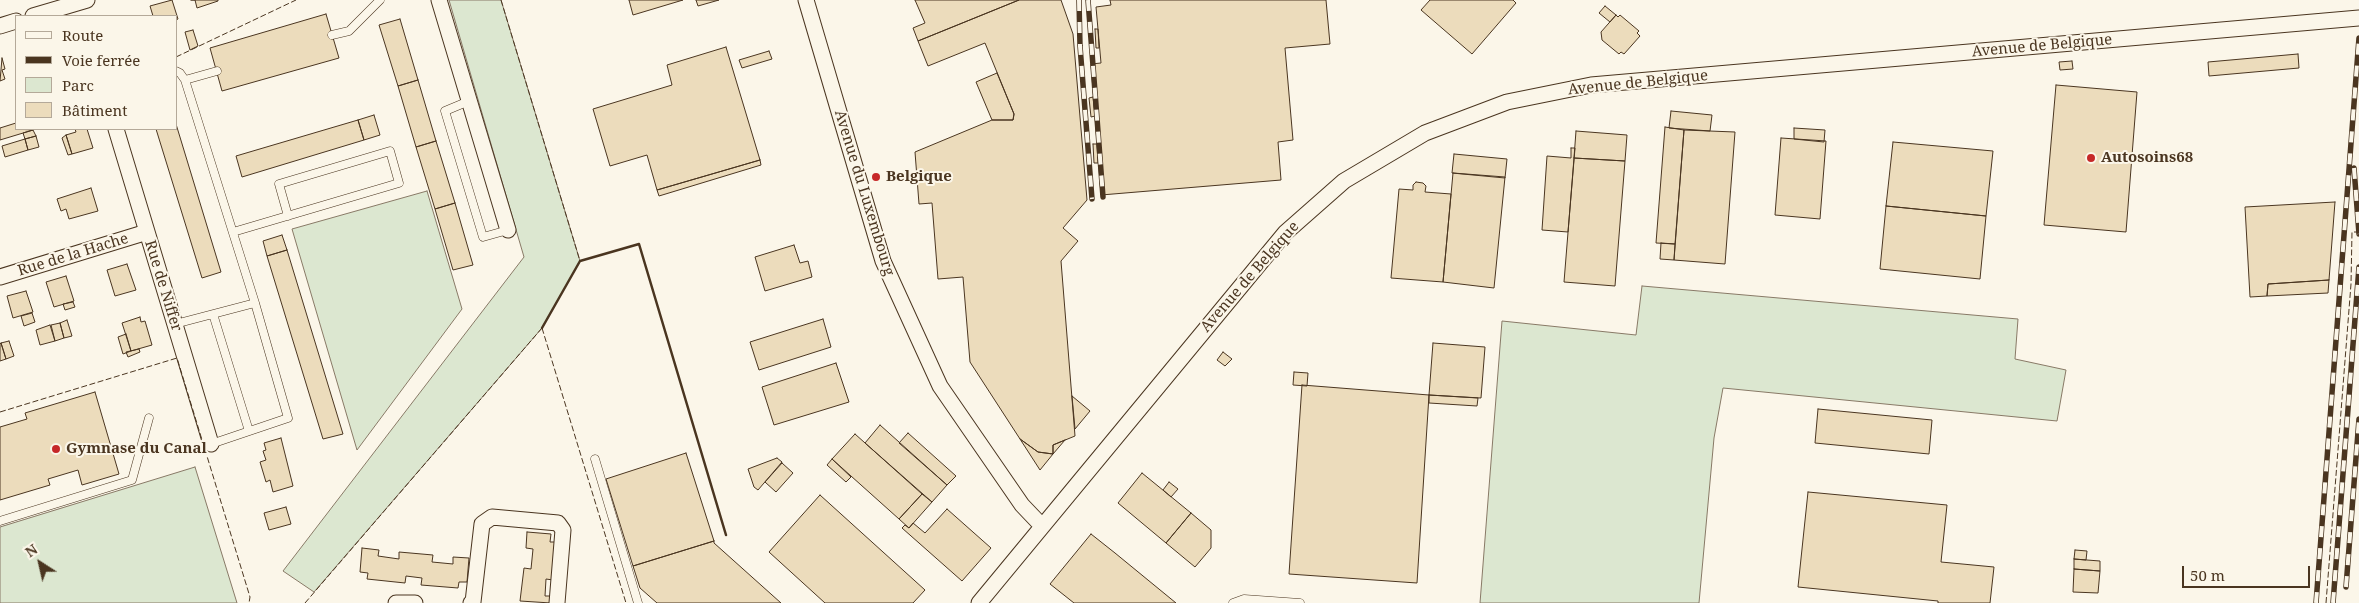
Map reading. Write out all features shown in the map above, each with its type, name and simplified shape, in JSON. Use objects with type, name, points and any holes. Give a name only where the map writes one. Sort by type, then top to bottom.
[{"type":"street","points":[[439,0],[508,230]]},
{"type":"street","name":"Avenue du Luxembourg","points":[[806,0],[883,261],[940,386],[1022,505],[1042,526]]},
{"type":"street","points":[[37,15],[80,5]]},
{"type":"street","name":"Avenue de Belgique","points":[[979,603],[1285,233],[1344,181],[1425,133],[1507,102],[1591,85],[2359,18]]},
{"type":"street","points":[[0,26],[15,21]]},
{"type":"street","name":"Rue de Niffer","points":[[116,130],[211,444]]},
{"type":"street","name":"Rue de la Hache","points":[[0,277],[147,232]]},
{"type":"street","points":[[472,602],[482,524],[492,517],[558,523],[563,530],[557,603]]},
{"type":"street","points":[[396,603],[415,603]]},
{"type":"lane","points":[[332,35],[349,30],[380,0]]},
{"type":"lane","points":[[185,80],[216,71]]},
{"type":"lane","points":[[178,72],[185,80],[255,303],[288,418],[211,444]]},
{"type":"lane","points":[[469,101],[445,111],[483,237],[508,230]]},
{"type":"lane","points":[[233,232],[399,184],[390,151],[279,184],[288,216]]},
{"type":"lane","points":[[175,324],[255,303]]},
{"type":"lane","points":[[213,314],[249,431]]},
{"type":"lane","points":[[0,521],[132,480],[149,418]]},
{"type":"lane","points":[[595,459],[638,603]]},
{"type":"lane","points":[[1233,603],[1244,599],[1300,603]]},
{"type":"green space","points":[[449,0],[501,0],[580,261],[542,328],[314,592],[283,571],[524,257]]},
{"type":"green space","points":[[427,191],[462,309],[357,450],[292,229]]},
{"type":"green space","points":[[1642,286],[2018,319],[2015,359],[2066,370],[2057,421],[1723,388],[1714,438],[1699,603],[1480,603],[1502,321],[1636,335]]},
{"type":"green space","points":[[195,467],[237,603],[0,603],[0,527]]},
{"type":"building","points":[[172,0],[177,15],[153,15],[150,6]]},
{"type":"building","points":[[195,0],[218,0],[218,1],[197,8]]},
{"type":"building","points":[[629,0],[683,0],[633,15]]},
{"type":"building","points":[[696,0],[719,0],[698,6]]},
{"type":"building","points":[[915,0],[1019,0],[918,41],[913,28],[925,23]]},
{"type":"building","points":[[1019,0],[1061,0],[1073,34],[1087,200],[1063,228],[1078,241],[1061,261],[1075,436],[1053,445],[1053,454],[1038,452],[1020,439],[970,362],[963,277],[938,279],[932,203],[919,204],[915,152],[992,120],[1013,120],[1014,114],[985,43],[928,66],[918,41]]},
{"type":"building","points":[[1110,0],[1326,0],[1330,44],[1285,48],[1293,140],[1278,142],[1281,180],[1101,195],[1091,64],[1101,63],[1096,7],[1111,5]]},
{"type":"building","points":[[1430,0],[1513,0],[1516,3],[1472,54],[1421,10]]},
{"type":"building","points":[[1605,6],[1616,15],[1610,22],[1599,13]]},
{"type":"building","points":[[326,14],[339,58],[222,91],[210,48]]},
{"type":"building","points":[[1616,15],[1618,17],[1620,15],[1639,31],[1637,33],[1640,36],[1624,54],[1621,52],[1619,54],[1602,40],[1601,32]]},
{"type":"building","points":[[400,19],[418,80],[398,86],[379,25]]},
{"type":"building","points":[[1095,29],[1098,29],[1099,48],[1096,48]]},
{"type":"building","points":[[193,30],[198,46],[190,50],[185,32]]},
{"type":"building","points":[[726,47],[760,160],[657,190],[647,155],[610,166],[593,109],[672,85],[667,65]]},
{"type":"building","points":[[769,51],[772,59],[742,68],[739,60]]},
{"type":"building","points":[[2298,54],[2299,68],[2209,76],[2208,62]]},
{"type":"building","points":[[2,58],[5,69],[2,70],[5,79],[0,81]]},
{"type":"building","points":[[2072,61],[2073,69],[2060,70],[2059,62]]},
{"type":"building","points":[[997,73],[1014,114],[1013,120],[992,120],[976,82]]},
{"type":"building","points":[[418,80],[436,141],[416,147],[398,86]]},
{"type":"building","name":"Autosoins68","points":[[2056,85],[2137,92],[2126,232],[2044,225]]},
{"type":"building","points":[[1093,97],[1095,116],[1091,117],[1089,98]]},
{"type":"building","points":[[1671,111],[1712,115],[1710,131],[1669,128]]},
{"type":"building","points":[[374,115],[380,135],[364,140],[358,120]]},
{"type":"building","points":[[358,120],[364,140],[242,177],[236,156]]},
{"type":"building","points":[[15,123],[15,130],[33,130],[0,140],[0,128]]},
{"type":"building","points":[[1665,127],[1684,130],[1675,244],[1656,243]]},
{"type":"building","points":[[1794,128],[1825,130],[1824,142],[1794,139]]},
{"type":"building","points":[[33,130],[36,136],[25,139],[23,133]]},
{"type":"building","points":[[75,130],[87,130],[93,148],[72,154],[66,135],[76,132]]},
{"type":"building","points":[[156,130],[178,130],[221,272],[202,278]]},
{"type":"building","points":[[1684,130],[1735,132],[1725,264],[1674,260]]},
{"type":"building","points":[[1576,131],[1627,135],[1625,161],[1574,158]]},
{"type":"building","points":[[66,135],[72,154],[68,155],[62,138]]},
{"type":"building","points":[[36,136],[39,147],[28,150],[25,139]]},
{"type":"building","points":[[1781,138],[1826,141],[1820,219],[1775,215]]},
{"type":"building","points":[[25,139],[28,150],[5,157],[2,146]]},
{"type":"building","points":[[436,141],[455,203],[435,209],[416,147]]},
{"type":"building","points":[[1893,142],[1993,151],[1986,216],[1886,206]]},
{"type":"building","points":[[1093,144],[1097,144],[1098,163],[1094,163]]},
{"type":"building","points":[[1571,148],[1575,148],[1568,232],[1542,230],[1547,156],[1571,158]]},
{"type":"building","points":[[1454,154],[1507,159],[1505,178],[1452,173]]},
{"type":"building","points":[[1574,158],[1625,161],[1615,286],[1564,282]]},
{"type":"building","points":[[760,160],[761,165],[659,196],[657,190]]},
{"type":"building","points":[[1453,173],[1505,177],[1494,288],[1443,282]]},
{"type":"building","points":[[1416,182],[1423,183],[1426,186],[1425,192],[1451,194],[1443,282],[1391,278],[1399,189],[1413,190],[1413,185]]},
{"type":"building","points":[[91,188],[98,211],[69,219],[66,209],[61,211],[57,199]]},
{"type":"building","points":[[2335,202],[2329,280],[2268,284],[2267,296],[2250,297],[2245,207]]},
{"type":"building","points":[[455,203],[473,265],[453,270],[435,209]]},
{"type":"building","points":[[1886,206],[1986,216],[1980,279],[1880,269]]},
{"type":"building","points":[[282,235],[287,250],[267,256],[263,241]]},
{"type":"building","points":[[1661,243],[1675,244],[1674,260],[1660,259]]},
{"type":"building","points":[[794,245],[800,263],[808,261],[812,277],[765,291],[755,257]]},
{"type":"building","points":[[287,250],[343,434],[323,439],[267,256]]},
{"type":"building","points":[[127,264],[136,290],[115,296],[107,270]]},
{"type":"building","points":[[66,276],[74,301],[54,307],[46,282]]},
{"type":"building","points":[[2329,280],[2328,293],[2267,296],[2268,284]]},
{"type":"building","points":[[26,291],[33,312],[13,318],[7,296]]},
{"type":"building","points":[[73,302],[75,307],[65,310],[63,304]]},
{"type":"building","points":[[32,313],[35,322],[24,326],[21,316]]},
{"type":"building","points":[[140,317],[141,322],[145,321],[152,345],[131,351],[122,323]]},
{"type":"building","points":[[823,319],[831,347],[759,370],[750,342]]},
{"type":"building","points":[[67,320],[72,336],[64,338],[60,323]]},
{"type":"building","points":[[60,323],[64,338],[55,341],[51,325]]},
{"type":"building","points":[[50,325],[55,341],[40,345],[36,330]]},
{"type":"building","points":[[126,334],[131,351],[123,354],[118,337]]},
{"type":"building","points":[[9,341],[14,356],[6,359],[1,343]]},
{"type":"building","points":[[1433,343],[1485,347],[1481,398],[1429,395]]},
{"type":"building","points":[[0,344],[6,359],[0,361]]},
{"type":"building","points":[[139,349],[140,352],[128,357],[126,352]]},
{"type":"building","points":[[1223,352],[1232,359],[1225,366],[1217,360]]},
{"type":"building","points":[[836,363],[849,402],[774,425],[762,387]]},
{"type":"building","points":[[1294,372],[1308,373],[1307,386],[1293,385]]},
{"type":"building","points":[[1302,385],[1429,395],[1417,583],[1289,574]]},
{"type":"building","name":"Gymnase du Canal","points":[[95,392],[119,474],[82,485],[78,470],[48,479],[50,485],[0,500],[0,427],[27,419],[25,413]]},
{"type":"building","points":[[1429,395],[1478,398],[1477,406],[1429,403]]},
{"type":"building","points":[[1072,396],[1090,411],[1075,429]]},
{"type":"building","points":[[1818,409],[1932,420],[1929,454],[1815,443]]},
{"type":"building","points":[[880,425],[947,485],[932,502],[865,443]]},
{"type":"building","points":[[908,433],[956,476],[947,485],[899,443]]},
{"type":"building","points":[[855,434],[922,494],[899,519],[832,459]]},
{"type":"building","points":[[281,438],[293,486],[273,492],[270,480],[266,482],[260,462],[266,460],[263,451],[266,450],[264,443]]},
{"type":"building","points":[[1020,439],[1038,452],[1053,454],[1040,470]]},
{"type":"building","points":[[1065,440],[1053,454],[1053,445]]},
{"type":"building","points":[[686,453],[714,541],[633,566],[606,479]]},
{"type":"building","points":[[777,458],[782,462],[758,490],[754,487],[748,469]]},
{"type":"building","points":[[832,459],[851,477],[846,482],[827,465]]},
{"type":"building","points":[[782,463],[793,473],[776,492],[765,482]]},
{"type":"building","points":[[1142,473],[1191,513],[1166,543],[1118,503]]},
{"type":"building","points":[[1169,482],[1178,489],[1171,497],[1163,490]]},
{"type":"building","points":[[1808,492],[1947,505],[1941,562],[1994,567],[1990,603],[1938,603],[1938,601],[1798,587]]},
{"type":"building","points":[[922,494],[932,502],[909,528],[899,519]]},
{"type":"building","points":[[820,495],[925,590],[913,603],[825,603],[769,552]]},
{"type":"building","points":[[286,507],[291,524],[269,530],[264,513]]},
{"type":"building","points":[[947,509],[991,548],[962,581],[902,528],[905,525],[909,528],[913,523],[925,533]]},
{"type":"building","points":[[1191,513],[1211,530],[1211,548],[1195,567],[1166,543]]},
{"type":"building","points":[[527,532],[551,534],[550,542],[557,542],[553,580],[546,579],[545,596],[551,596],[551,603],[520,601],[524,568],[531,569],[533,549],[526,548]]},
{"type":"building","points":[[1091,534],[1176,603],[1074,603],[1050,584]]},
{"type":"building","points":[[714,541],[781,603],[657,603],[640,588],[633,566]]},
{"type":"building","points":[[362,548],[379,550],[378,556],[399,559],[399,552],[433,555],[432,562],[453,564],[453,557],[469,558],[467,582],[459,582],[458,588],[421,585],[422,578],[406,576],[405,583],[367,579],[368,573],[360,572]]},
{"type":"building","points":[[2075,550],[2087,551],[2086,560],[2074,559]]},
{"type":"building","points":[[2074,559],[2100,561],[2100,571],[2074,569]]},
{"type":"building","points":[[2074,569],[2100,571],[2098,593],[2073,592]]},
{"type":"railway","points":[[1079,0],[1080,46],[1092,199]]},
{"type":"railway","points":[[1088,0],[1103,197]]},
{"type":"railway","points":[[2316,603],[2359,38]]},
{"type":"railway","points":[[2354,168],[2359,234]]},
{"type":"railway","points":[[2333,603],[2359,267]]},
{"type":"railway","points":[[2346,587],[2359,419]]},
{"type":"fence","points":[[178,56],[296,0]]},
{"type":"fence","points":[[501,0],[580,261]]},
{"type":"fence","points":[[2326,603],[2351,284],[2352,232],[2359,232]]},
{"type":"fence","points":[[542,328],[626,603]]},
{"type":"fence","points":[[305,603],[542,328]]},
{"type":"fence","points":[[0,412],[177,358],[250,597],[249,603]]},
{"type":"wall","points":[[542,328],[580,261],[639,244],[726,535]]},
{"type":"place","name":"Autosoins68","points":[[2091,158]]},
{"type":"place","name":"Belgique","points":[[876,177]]},
{"type":"place","name":"Gymnase du Canal","points":[[56,449]]}]
